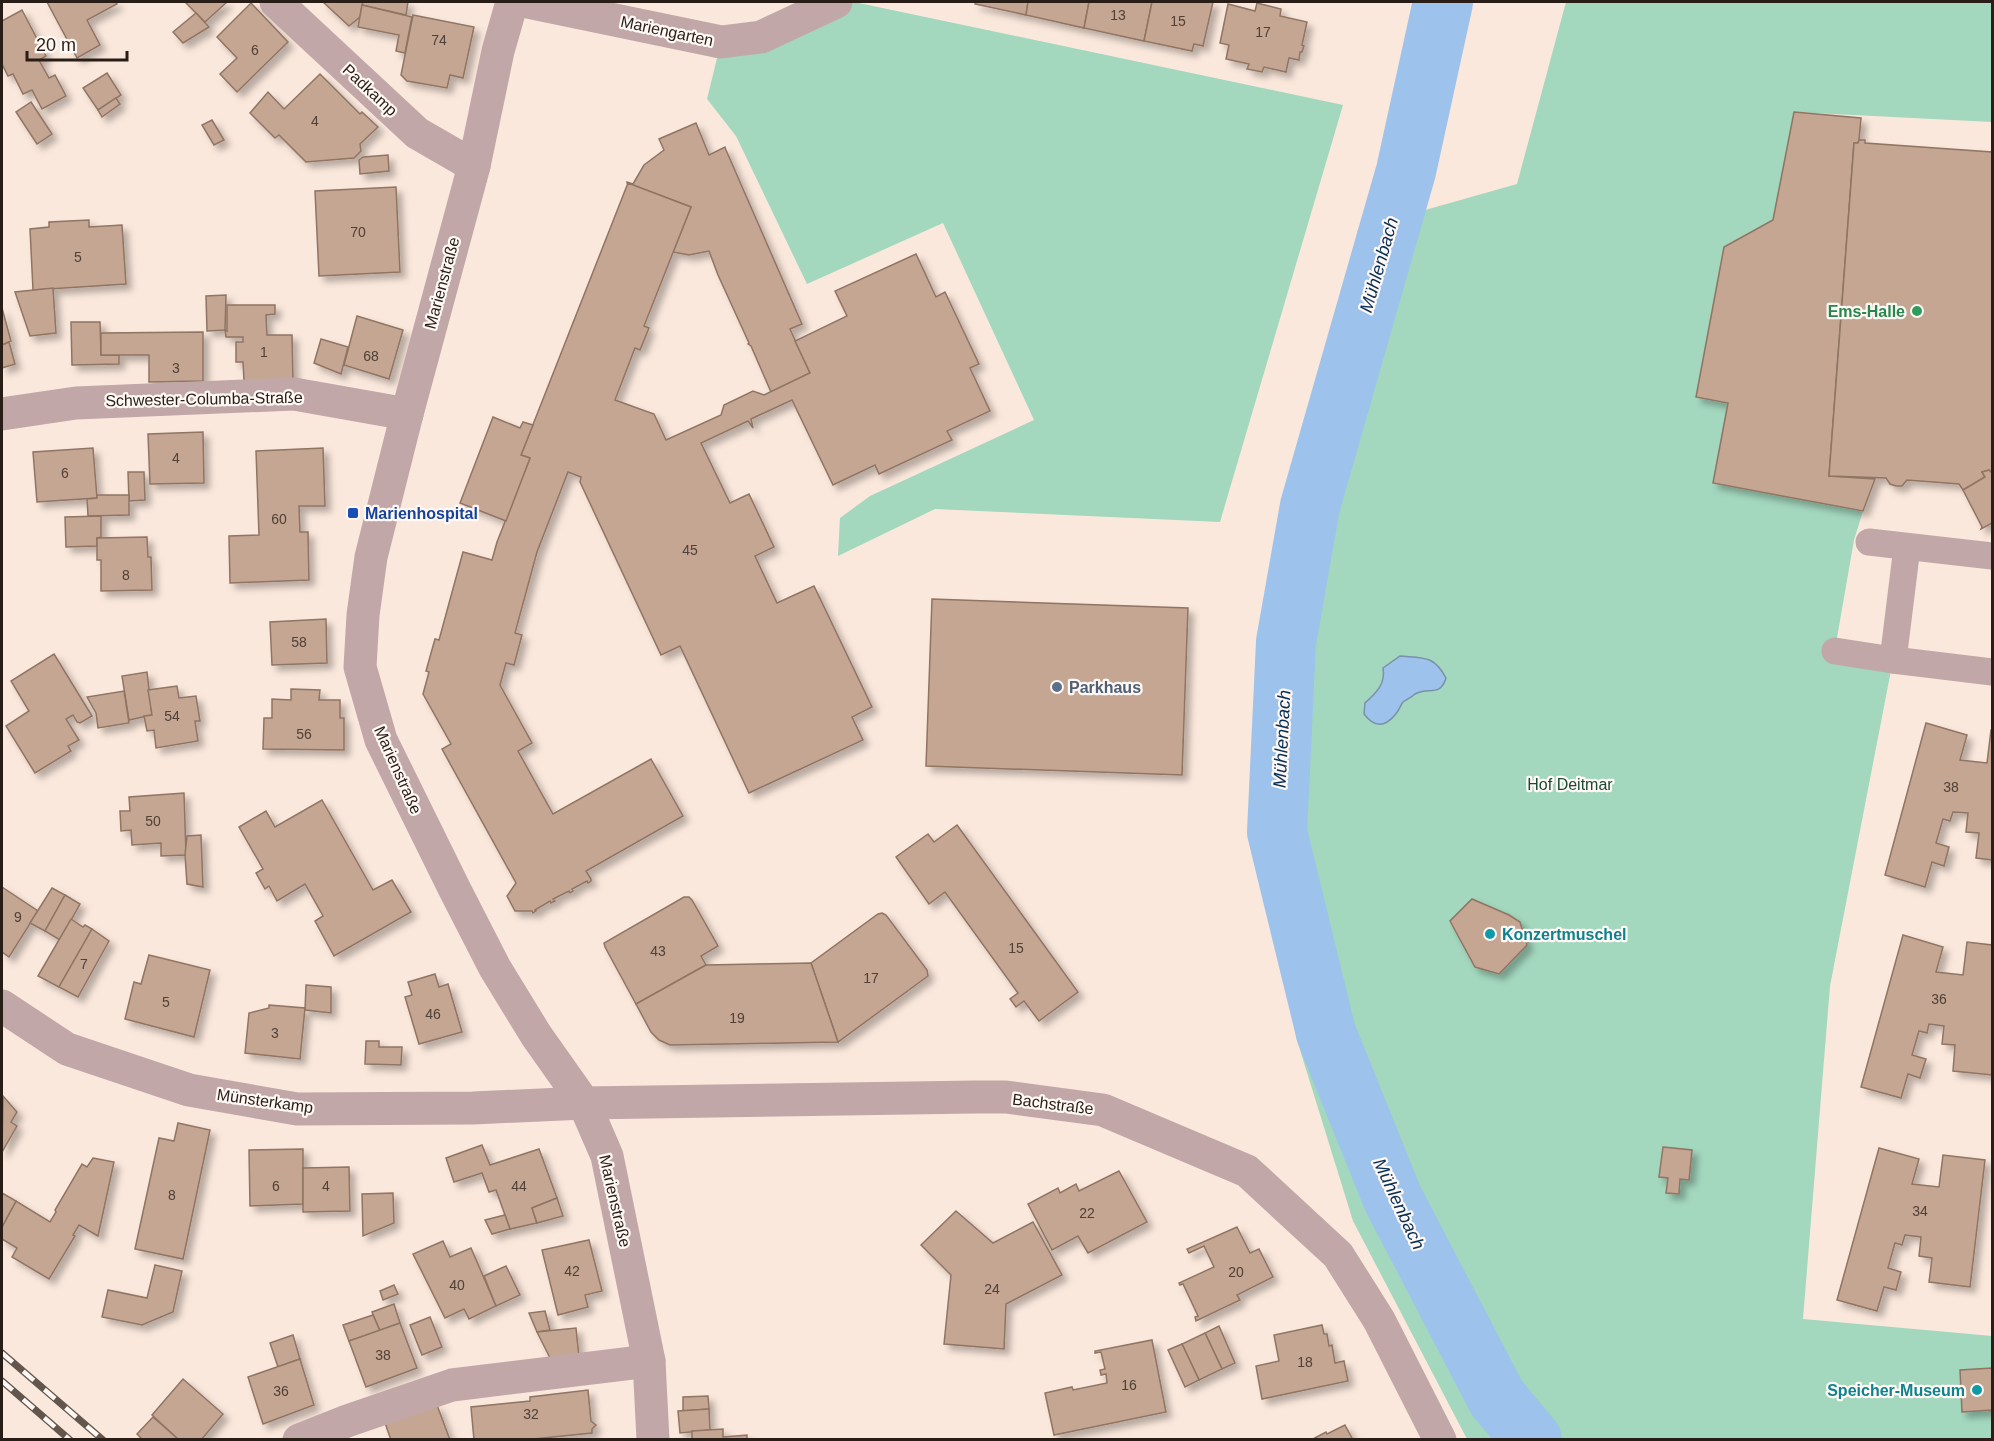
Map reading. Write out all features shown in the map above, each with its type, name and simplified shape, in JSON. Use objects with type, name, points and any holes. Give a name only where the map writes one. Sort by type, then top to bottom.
[{"type":"street","name":"Padkamp","points":[[276,2],[417,133],[474,166]]},
{"type":"street","name":"Marienstraße","points":[[512,2],[498,51],[474,166],[371,557],[363,615],[360,668],[381,740],[454,890],[495,968],[536,1035],[584,1102],[607,1156],[649,1361],[653,1440]]},
{"type":"street","name":"Mariengarten","points":[[528,2],[722,42],[761,37],[836,2]]},
{"type":"street","name":"Schwester-Columba-Straße","points":[[2,414],[76,403],[294,394],[407,414]]},
{"type":"street","points":[[1869,542],[1992,556]]},
{"type":"street","points":[[1893,660],[1907,547]]},
{"type":"street","points":[[1835,651],[1992,672]]},
{"type":"street","name":"Münsterkamp","points":[[2,1006],[67,1049],[189,1090],[297,1109],[473,1108],[584,1102]]},
{"type":"street","name":"Bachstraße","points":[[584,1102],[1006,1098],[1103,1110],[1247,1171],[1338,1255],[1379,1320],[1440,1440]]},
{"type":"street","points":[[299,1440],[453,1385],[649,1361]]},
{"type":"green space","points":[[836,2],[854,2],[1343,105],[1220,522],[935,509],[838,556],[840,518],[870,496],[1034,420],[943,223],[807,284],[736,136],[707,99],[721,42]]},
{"type":"green space","name":"Hof Deitmar","points":[[1566,2],[1992,2],[1992,122],[1794,112],[1773,220],[1724,247],[1696,396],[1728,403],[1713,483],[1863,511],[1854,540],[1834,655],[1893,660],[1830,986],[1803,1319],[1992,1336],[1992,1439],[1467,1439],[1353,1221],[1296,1037],[1277,832],[1271,604],[1358,229],[1517,184]]},
{"type":"water","points":[[1400,656],[1432,661],[1446,678],[1437,690],[1420,692],[1403,702],[1398,712],[1387,722],[1375,723],[1364,714],[1365,703],[1382,683],[1383,668]]},
{"type":"water","points":[[1469,1296],[1484,1350],[1544,1439],[1503,1439],[1481,1409],[1432,1315]]},
{"type":"building","points":[[47,2],[116,2],[117,4],[87,20],[100,45],[77,58]]},
{"type":"building","points":[[185,2],[227,2],[205,22]]},
{"type":"building","points":[[323,2],[363,2],[360,17],[349,26]]},
{"type":"building","points":[[363,2],[408,2],[406,15],[362,5]]},
{"type":"building","points":[[976,2],[1028,2],[1026,15],[975,4]]},
{"type":"building","points":[[1028,2],[1089,2],[1084,28],[1026,15]]},
{"type":"building","points":[[1089,2],[1152,2],[1144,41],[1084,28]]},
{"type":"building","points":[[1152,2],[1213,2],[1203,46],[1194,44],[1192,51],[1144,41]]},
{"type":"building","points":[[251,3],[288,42],[237,92],[220,74],[237,58],[217,37]]},
{"type":"building","points":[[1257,3],[1281,9],[1280,16],[1307,22],[1302,45],[1304,46],[1299,60],[1289,58],[1286,72],[1264,67],[1262,72],[1247,69],[1249,64],[1226,59],[1229,45],[1220,43],[1228,4],[1255,11]]},
{"type":"building","points":[[362,5],[412,17],[405,53],[396,51],[399,35],[358,27]]},
{"type":"building","points":[[22,10],[46,56],[39,60],[49,78],[55,75],[66,96],[42,109],[32,90],[23,94],[13,74],[8,76],[2,64],[2,21]]},
{"type":"building","points":[[196,13],[209,27],[183,43],[173,32]]},
{"type":"building","points":[[413,15],[474,27],[463,78],[450,75],[447,88],[407,81],[401,75]]},
{"type":"building","points":[[107,73],[121,95],[98,110],[83,88]]},
{"type":"building","points":[[320,74],[360,114],[362,112],[378,127],[360,144],[361,151],[354,158],[306,162],[279,135],[275,138],[250,113],[268,92],[284,109]]},
{"type":"building","points":[[116,98],[120,104],[102,117],[98,110]]},
{"type":"building","points":[[31,102],[52,134],[37,144],[16,112]]},
{"type":"building","points":[[1794,112],[1861,118],[1859,140],[1858,143],[1854,143],[1829,476],[1875,479],[1863,511],[1713,483],[1728,403],[1696,397],[1724,247],[1773,220]]},
{"type":"building","points":[[212,120],[224,140],[214,145],[202,125]]},
{"type":"building","points":[[696,123],[709,155],[725,147],[802,324],[790,329],[810,373],[771,392],[709,251],[689,255],[673,252],[691,207],[627,183],[633,184],[644,165],[664,150],[659,139]]},
{"type":"building","name":"Ems-Halle","points":[[1859,140],[1865,140],[1865,143],[1992,152],[1992,473],[1989,470],[1982,472],[1985,477],[1963,490],[1959,484],[1907,480],[1902,486],[1896,486],[1890,484],[1886,478],[1829,476],[1854,143],[1858,143]]},
{"type":"building","points":[[388,155],[389,171],[360,174],[359,160],[363,157]]},
{"type":"building","points":[[628,183],[691,207],[644,326],[649,328],[640,350],[635,348],[615,400],[654,414],[666,440],[721,415],[724,405],[753,391],[764,395],[810,373],[795,341],[847,316],[835,291],[916,254],[936,297],[945,292],[979,364],[970,368],[990,411],[947,431],[952,440],[879,474],[875,465],[833,485],[792,400],[751,419],[753,428],[748,421],[701,443],[730,503],[749,494],[774,547],[755,556],[777,603],[814,586],[872,707],[852,717],[863,740],[749,793],[680,646],[661,655],[580,482],[581,477],[568,472],[537,552],[515,633],[522,635],[514,665],[506,663],[500,685],[532,743],[518,751],[553,814],[651,759],[683,816],[586,871],[591,879],[588,883],[587,881],[572,889],[570,893],[569,891],[553,899],[555,901],[551,903],[550,901],[533,913],[532,911],[515,911],[507,896],[516,883],[442,749],[451,744],[423,694],[429,672],[426,671],[435,639],[439,640],[463,552],[492,560],[530,458],[521,455]]},
{"type":"building","points":[[396,187],[400,272],[319,276],[315,191]]},
{"type":"building","points":[[89,220],[89,227],[122,225],[126,284],[33,290],[30,229],[49,227],[49,222]]},
{"type":"building","points":[[53,288],[56,333],[30,336],[15,292]]},
{"type":"building","points":[[226,295],[225,330],[207,331],[206,296]]},
{"type":"building","points":[[227,305],[275,305],[275,314],[266,315],[267,335],[292,335],[293,380],[244,381],[243,362],[236,362],[236,342],[243,342],[243,337],[226,337]]},
{"type":"building","points":[[2,308],[11,341],[2,345]]},
{"type":"building","points":[[357,316],[403,330],[389,379],[344,365]]},
{"type":"building","points":[[71,322],[100,322],[101,355],[119,355],[119,364],[72,365]]},
{"type":"building","points":[[203,332],[203,381],[149,382],[149,355],[101,355],[101,333]]},
{"type":"building","points":[[321,339],[348,347],[341,374],[314,363]]},
{"type":"building","points":[[9,342],[15,364],[2,368],[2,345]]},
{"type":"building","points":[[493,417],[520,428],[523,422],[533,425],[521,455],[530,458],[506,521],[460,503]]},
{"type":"building","points":[[203,432],[204,483],[150,484],[148,434]]},
{"type":"building","points":[[93,448],[97,498],[37,502],[33,452]]},
{"type":"building","points":[[323,448],[325,506],[299,506],[300,532],[308,532],[309,580],[230,583],[229,536],[259,535],[256,451]]},
{"type":"building","points":[[1989,470],[1992,473],[1992,523],[1981,529],[1963,490],[1985,477],[1982,472]]},
{"type":"building","points":[[128,472],[144,472],[145,500],[129,501]]},
{"type":"building","points":[[97,495],[129,495],[129,515],[88,516],[87,499],[97,498]]},
{"type":"building","points":[[101,516],[101,537],[97,538],[97,546],[66,547],[65,517]]},
{"type":"building","points":[[147,537],[148,557],[151,557],[152,590],[101,591],[101,560],[97,560],[97,538]]},
{"type":"building","name":"Parkhaus","points":[[932,599],[1188,608],[1182,775],[926,766]]},
{"type":"building","points":[[326,619],[327,663],[272,665],[270,622]]},
{"type":"building","points":[[54,654],[92,716],[80,723],[73,715],[66,719],[79,740],[68,746],[71,751],[35,773],[6,726],[29,711],[11,681]]},
{"type":"building","points":[[147,672],[152,715],[129,720],[122,676]]},
{"type":"building","points":[[177,686],[179,698],[196,696],[200,721],[195,721],[198,741],[156,748],[154,730],[147,731],[144,716],[152,715],[148,690]]},
{"type":"building","points":[[291,689],[320,690],[319,700],[340,700],[340,718],[344,718],[344,750],[263,749],[264,718],[272,718],[272,699],[291,700]]},
{"type":"building","points":[[124,691],[129,723],[98,728],[96,713],[87,697]]},
{"type":"building","points":[[1926,723],[1967,735],[1960,760],[1987,763],[1992,730],[1992,860],[1976,858],[1979,833],[1966,832],[1968,813],[1953,812],[1950,821],[1943,819],[1936,843],[1949,847],[1944,866],[1932,862],[1925,887],[1885,875]]},
{"type":"building","points":[[184,793],[186,855],[161,856],[161,843],[132,845],[131,830],[121,831],[120,811],[130,811],[129,797]]},
{"type":"building","points":[[322,800],[373,890],[392,880],[411,912],[334,956],[315,921],[323,916],[305,884],[277,901],[269,886],[265,889],[256,873],[263,869],[239,827],[266,811],[275,827]]},
{"type":"building","points":[[957,825],[1078,992],[1039,1021],[1024,1001],[1016,1007],[1010,999],[1018,993],[945,892],[929,904],[896,857],[928,834],[934,842]]},
{"type":"building","points":[[201,835],[203,887],[187,884],[185,855],[187,836]]},
{"type":"building","points":[[2,887],[38,911],[9,957],[2,952]]},
{"type":"building","points":[[52,888],[65,895],[45,931],[30,923]]},
{"type":"building","points":[[65,895],[80,904],[60,940],[45,931]]},
{"type":"building","points":[[684,897],[692,900],[718,946],[701,956],[706,965],[636,1004],[604,943]]},
{"type":"building","name":"Konzertmuschel","points":[[1472,899],[1520,922],[1527,945],[1499,974],[1475,967],[1450,921]]},
{"type":"building","points":[[882,913],[886,915],[927,970],[928,976],[838,1042],[811,963]]},
{"type":"building","points":[[71,919],[83,927],[85,925],[92,929],[59,987],[38,976]]},
{"type":"building","points":[[92,929],[109,941],[78,997],[59,987]]},
{"type":"building","points":[[1903,935],[1943,947],[1936,972],[1963,975],[1967,942],[1992,945],[1992,1075],[1953,1071],[1955,1045],[1942,1044],[1944,1026],[1929,1024],[1927,1033],[1919,1031],[1912,1055],[1926,1059],[1920,1078],[1908,1074],[1901,1098],[1861,1087]]},
{"type":"building","points":[[149,955],[210,970],[194,1037],[125,1019],[134,982],[141,984]]},
{"type":"building","points":[[811,963],[838,1042],[670,1045],[659,1040],[651,1032],[636,1004],[706,965]]},
{"type":"building","points":[[435,974],[439,987],[448,984],[462,1032],[419,1044],[405,997],[412,995],[408,982]]},
{"type":"building","points":[[306,985],[331,987],[331,1013],[305,1010]]},
{"type":"building","points":[[269,1005],[305,1008],[300,1059],[245,1053],[249,1013],[269,1008]]},
{"type":"building","points":[[366,1041],[379,1041],[379,1047],[402,1047],[401,1065],[365,1064]]},
{"type":"building","points":[[3,1096],[17,1112],[11,1122],[17,1126],[2,1152]]},
{"type":"building","points":[[178,1123],[210,1130],[183,1259],[135,1249],[159,1138],[174,1141]]},
{"type":"building","points":[[482,1145],[490,1165],[539,1149],[557,1198],[532,1208],[537,1223],[510,1229],[496,1190],[489,1192],[482,1173],[454,1182],[446,1158]]},
{"type":"building","points":[[1663,1147],[1692,1150],[1689,1180],[1680,1179],[1679,1194],[1666,1193],[1668,1178],[1659,1177]]},
{"type":"building","points":[[1879,1148],[1919,1159],[1912,1184],[1939,1187],[1943,1155],[1985,1160],[1970,1287],[1929,1282],[1932,1258],[1919,1256],[1921,1237],[1905,1235],[1902,1245],[1895,1243],[1888,1268],[1901,1272],[1896,1290],[1884,1287],[1877,1311],[1837,1300]]},
{"type":"building","points":[[303,1149],[303,1204],[250,1206],[249,1150]]},
{"type":"building","points":[[93,1158],[114,1162],[98,1236],[79,1225],[73,1235],[75,1236],[49,1279],[12,1257],[17,1248],[2,1239],[2,1227],[16,1201],[50,1222],[82,1164],[87,1167]]},
{"type":"building","points":[[349,1167],[350,1211],[303,1212],[303,1168]]},
{"type":"building","points":[[1119,1171],[1147,1222],[1088,1253],[1078,1236],[1052,1250],[1028,1204],[1058,1188],[1060,1193],[1076,1184],[1079,1191]]},
{"type":"building","points":[[2,1193],[16,1201],[2,1227]]},
{"type":"building","points":[[393,1193],[394,1223],[363,1236],[362,1194]]},
{"type":"building","points":[[557,1198],[563,1216],[537,1223],[532,1208]]},
{"type":"building","points":[[956,1211],[993,1243],[1033,1222],[1062,1275],[1006,1304],[1004,1349],[944,1344],[951,1275],[921,1245]]},
{"type":"building","points":[[505,1215],[510,1229],[492,1234],[485,1220]]},
{"type":"building","points":[[1237,1227],[1250,1253],[1259,1249],[1273,1277],[1237,1295],[1240,1300],[1196,1321],[1195,1317],[1198,1316],[1183,1284],[1179,1283],[1214,1267],[1204,1246],[1189,1253],[1187,1249]]},
{"type":"building","points":[[589,1240],[602,1291],[585,1295],[588,1307],[558,1315],[542,1250]]},
{"type":"building","points":[[443,1241],[450,1257],[471,1248],[496,1306],[469,1319],[464,1309],[445,1318],[413,1254]]},
{"type":"building","points":[[155,1265],[182,1271],[173,1312],[142,1325],[102,1317],[108,1290],[147,1298]]},
{"type":"building","points":[[506,1266],[520,1295],[496,1306],[484,1276]]},
{"type":"building","points":[[394,1285],[398,1294],[383,1300],[380,1291]]},
{"type":"building","points":[[394,1304],[400,1323],[380,1331],[372,1312]]},
{"type":"building","points":[[545,1311],[550,1330],[537,1332],[529,1313]]},
{"type":"building","points":[[373,1315],[380,1331],[349,1341],[343,1325]]},
{"type":"building","points":[[430,1317],[442,1347],[422,1355],[410,1325]]},
{"type":"building","points":[[400,1323],[417,1368],[366,1387],[349,1341]]},
{"type":"building","points":[[1322,1325],[1324,1334],[1327,1334],[1329,1346],[1332,1345],[1335,1363],[1344,1361],[1348,1381],[1262,1399],[1256,1366],[1279,1361],[1274,1335]]},
{"type":"building","points":[[1219,1326],[1235,1363],[1222,1369],[1205,1333]]},
{"type":"building","points":[[576,1328],[579,1357],[551,1360],[537,1332]]},
{"type":"building","points":[[1205,1333],[1222,1369],[1199,1380],[1182,1344]]},
{"type":"building","points":[[293,1335],[300,1359],[278,1367],[270,1343]]},
{"type":"building","points":[[1152,1340],[1166,1412],[1054,1435],[1045,1393],[1107,1383],[1106,1374],[1101,1375],[1100,1370],[1105,1369],[1101,1352],[1095,1353],[1095,1351]]},
{"type":"building","points":[[1182,1344],[1199,1380],[1185,1387],[1168,1350]]},
{"type":"building","points":[[300,1359],[314,1405],[263,1424],[248,1377]]},
{"type":"building","name":"Speicher-Museum","points":[[1992,1368],[1992,1410],[1962,1412],[1960,1370]]},
{"type":"building","points":[[183,1379],[223,1414],[201,1440],[179,1440],[152,1415]]},
{"type":"building","points":[[588,1390],[591,1421],[596,1425],[592,1433],[523,1440],[474,1440],[471,1407],[530,1401],[530,1397]]},
{"type":"building","points":[[708,1396],[709,1409],[683,1411],[683,1397]]},
{"type":"building","points":[[437,1405],[450,1440],[391,1440],[385,1423]]},
{"type":"building","points":[[709,1409],[710,1430],[680,1433],[678,1411]]},
{"type":"building","points":[[153,1417],[179,1440],[143,1440],[137,1434]]},
{"type":"building","points":[[1345,1425],[1353,1440],[1311,1440],[1326,1432],[1327,1434]]},
{"type":"building","points":[[723,1429],[723,1437],[747,1435],[747,1440],[692,1440],[692,1431]]},
{"type":"waterway","name":"Mühlenbach","points":[[1443,2],[1406,171],[1310,506],[1286,642],[1277,832],[1326,1033],[1393,1199],[1497,1398],[1532,1440]]},
{"type":"railway","points":[[2,1353],[103,1440]]},
{"type":"railway","points":[[2,1381],[70,1440]]},
{"type":"place","name":"Ems-Halle","points":[[1917,311]]},
{"type":"place","name":"Marienhospital","points":[[353,513]]},
{"type":"place","name":"Parkhaus","points":[[1057,687]]},
{"type":"place","name":"Konzertmuschel","points":[[1490,934]]},
{"type":"place","name":"Speicher-Museum","points":[[1977,1390]]}]
